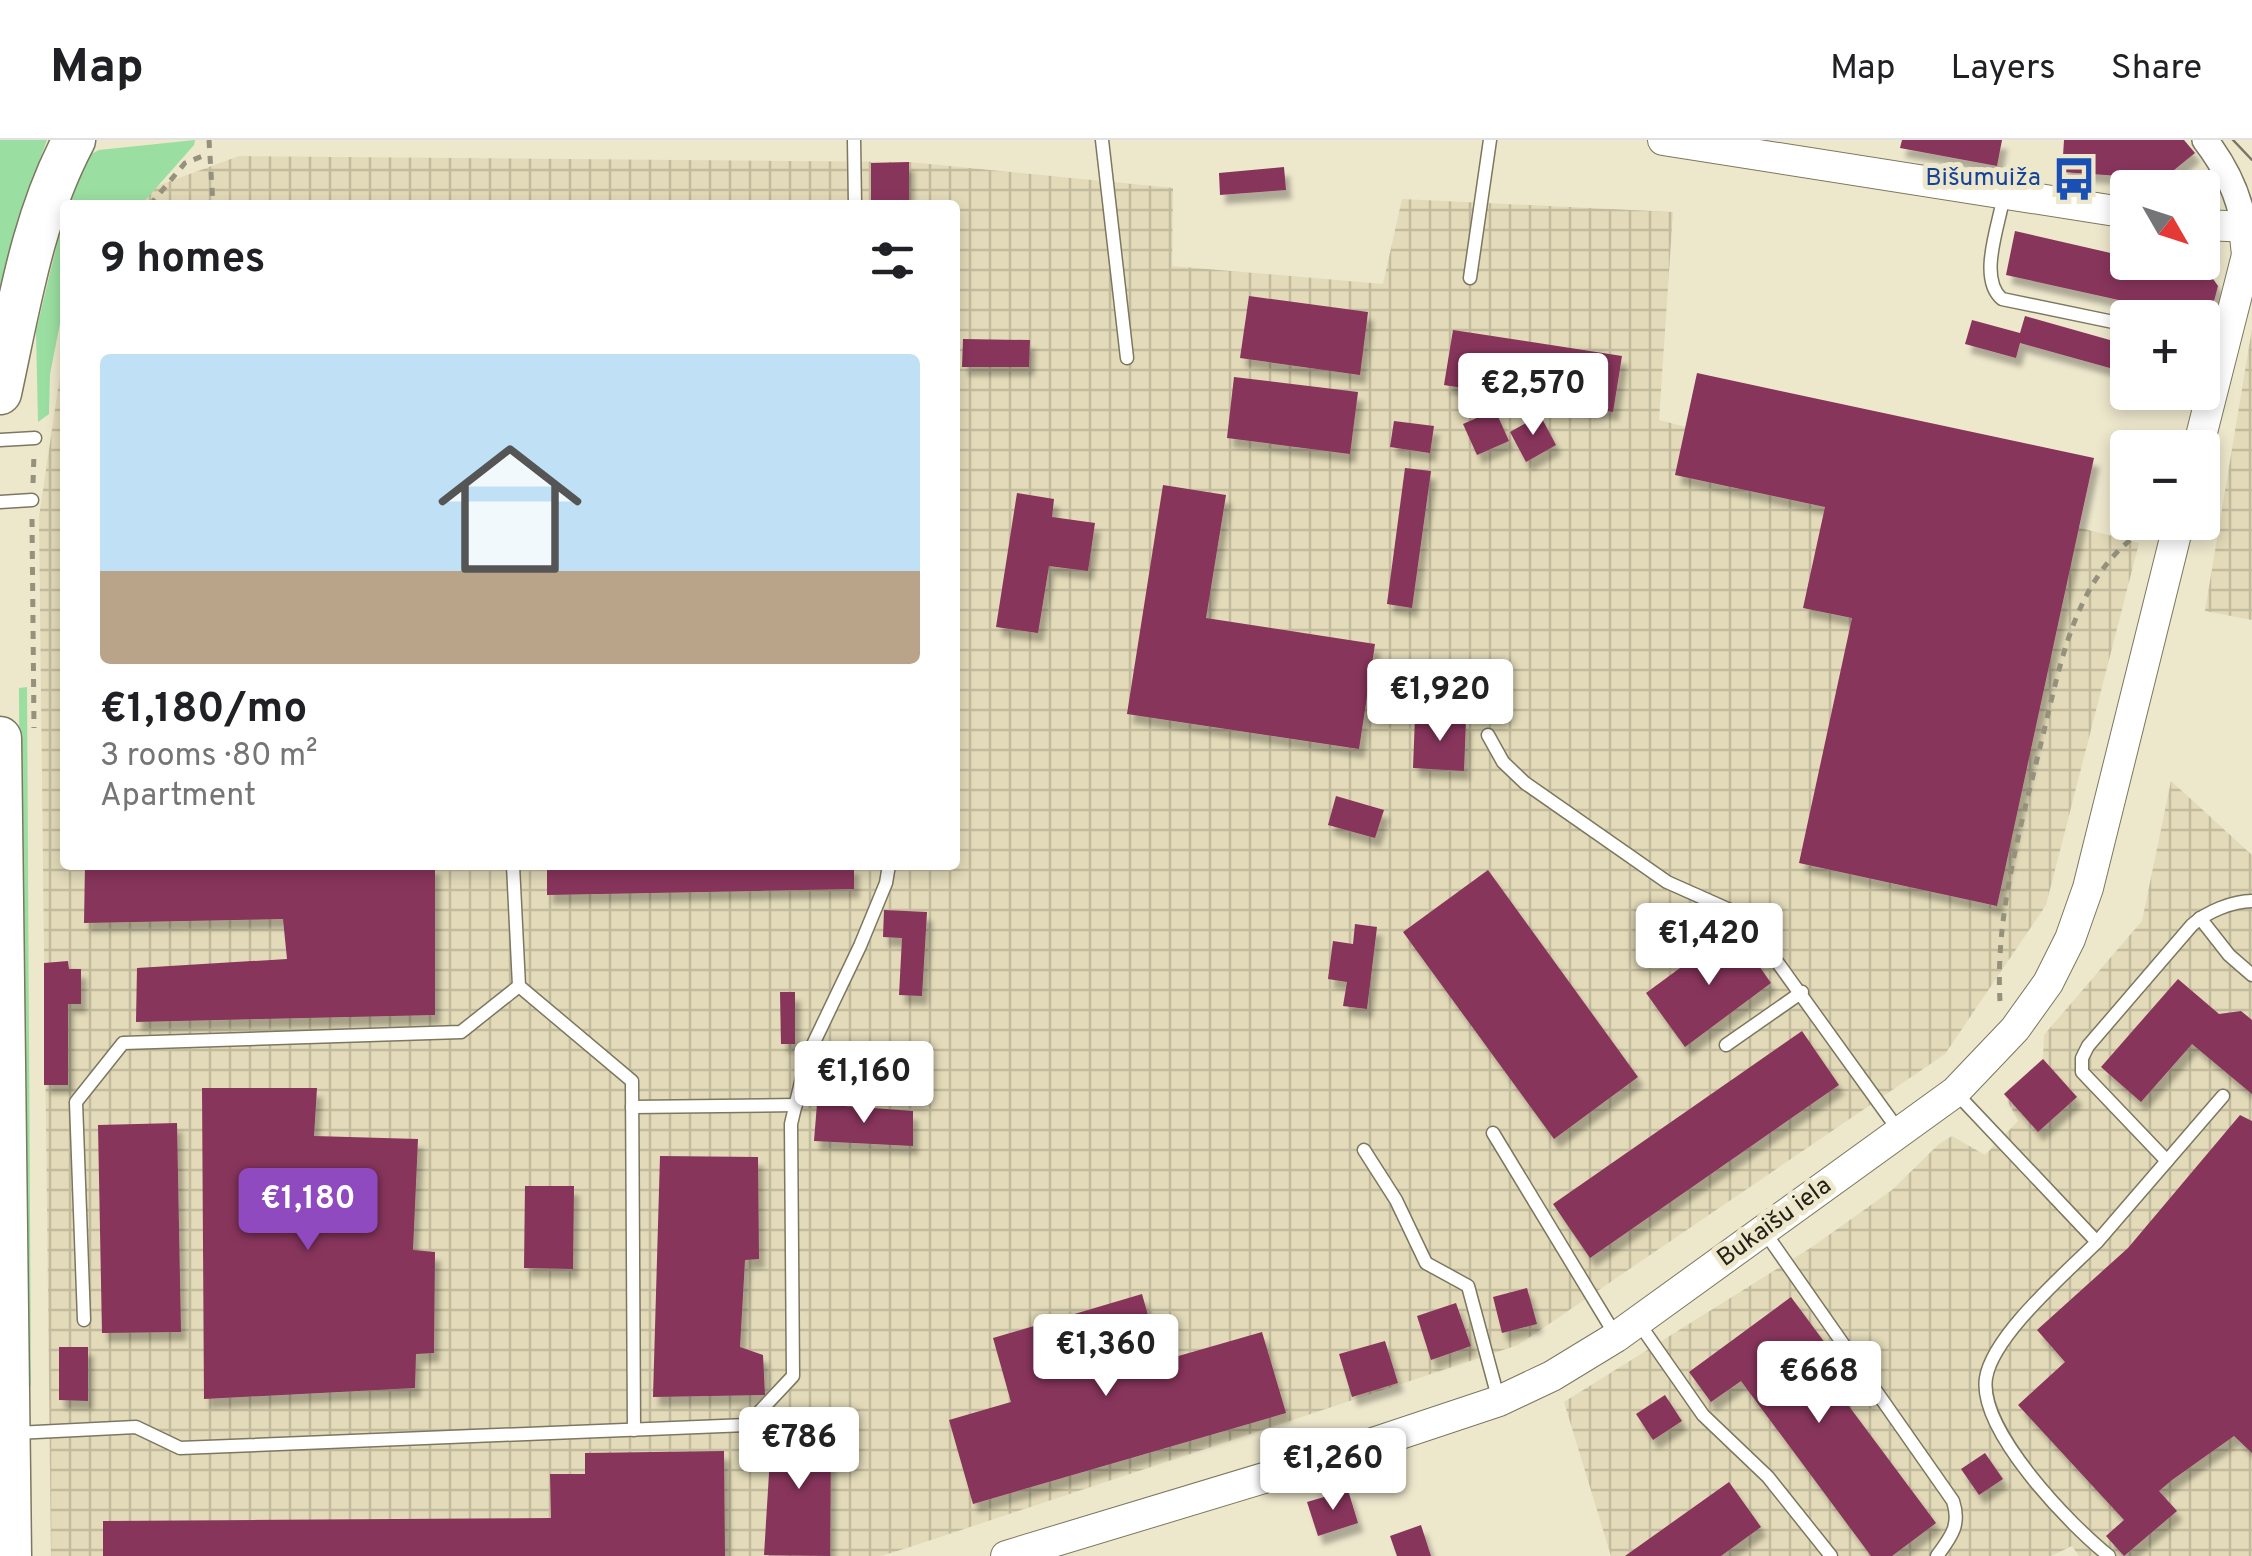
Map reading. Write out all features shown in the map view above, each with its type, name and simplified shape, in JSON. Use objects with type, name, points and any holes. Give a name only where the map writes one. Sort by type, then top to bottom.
[{"type":"highway","points":[[0,393],[36,228],[74,140]]},
{"type":"highway","points":[[0,738],[10,1556]]},
{"type":"street","points":[[1662,140],[2110,210]]},
{"type":"street","points":[[2203,430],[2247,255],[2248,227],[2225,168],[2205,140]]},
{"type":"street","points":[[2220,225],[2248,227]]},
{"type":"street","name":"Bukaišu iela","points":[[1006,1556],[1307,1464],[1498,1401],[1552,1376],[1627,1330],[1955,1092],[2015,1029],[2048,982],[2070,939],[2088,888],[2175,540]]},
{"type":"lane","points":[[854,140],[855,200]]},
{"type":"lane","points":[[1102,140],[1127,358]]},
{"type":"lane","points":[[1470,278],[1490,140]]},
{"type":"lane","points":[[2004,192],[1991,263],[1994,292],[2002,299],[2110,320]]},
{"type":"lane","points":[[0,440],[35,438]]},
{"type":"lane","points":[[0,502],[32,500]]},
{"type":"lane","points":[[1488,736],[1503,762],[1537,792],[1666,882],[1730,910],[1752,927],[1901,1133]]},
{"type":"lane","points":[[512,870],[518,986],[632,1081],[634,1430]]},
{"type":"lane","points":[[8,1433],[136,1426],[180,1448],[747,1425],[793,1376],[791,1124],[808,1056],[860,946],[888,870]]},
{"type":"lane","points":[[2167,1161],[2082,1072],[2082,1058],[2088,1046],[2200,918],[2252,901]]},
{"type":"lane","points":[[2200,918],[2229,955],[2252,975]]},
{"type":"lane","points":[[84,1320],[76,1102],[123,1043],[460,1032],[518,986]]},
{"type":"lane","points":[[1726,1046],[1802,992]]},
{"type":"lane","points":[[1955,1092],[2097,1242]]},
{"type":"lane","points":[[2109,1556],[2080,1532],[2029,1474],[1986,1400],[1986,1375],[2000,1347],[2025,1314],[2097,1242],[2224,1096]]},
{"type":"lane","points":[[632,1106],[796,1105]]},
{"type":"lane","points":[[1493,1133],[1627,1330],[1768,1478],[1831,1556]]},
{"type":"lane","points":[[1364,1150],[1396,1200],[1426,1263],[1468,1286],[1498,1401]]},
{"type":"lane","points":[[1764,1232],[1954,1501],[1958,1516],[1955,1532],[1936,1556]]},
{"type":"path","points":[[210,140],[213,200]]},
{"type":"path","points":[[154,200],[185,163],[208,154]]},
{"type":"path","points":[[2000,1006],[2012,862],[2057,678],[2076,618],[2091,587],[2131,540]]},
{"type":"shaded area","points":[[239,156],[909,162],[1173,188],[1172,266],[1383,284],[1402,199],[1673,212],[1659,420],[2110,536],[2110,540],[2139,543],[2046,905],[1945,1054],[1518,1345],[910,1547],[881,1556],[51,1556],[39,517],[60,376],[60,870],[960,870],[960,200],[119,200]]},
{"type":"shaded area","points":[[2252,329],[2252,620],[2205,611],[2217,540],[2220,540]]},
{"type":"shaded area","points":[[2171,781],[2252,855],[2252,1556],[2079,1556],[2072,1546],[2051,1556],[1611,1556],[1564,1402],[1812,1247],[1892,1190],[1952,1136],[1985,1155],[2018,1121],[2004,1094],[2043,1059],[2044,1035],[2142,921]]},
{"type":"green space","points":[[0,140],[47,140],[24,203],[0,299]]},
{"type":"green space","points":[[195,140],[145,200],[69,200],[89,155],[99,150]]},
{"type":"green space","points":[[60,232],[60,323],[50,374],[49,414],[38,422],[36,331]]},
{"type":"green space","points":[[27,687],[31,1387],[22,1369],[19,688]]},
{"type":"building","points":[[1902,140],[2002,140],[1997,166],[1900,148]]},
{"type":"building","points":[[2064,140],[2184,140],[2195,153],[2174,170],[2110,170],[2110,175],[2062,172]]},
{"type":"building","points":[[909,162],[909,200],[871,200],[871,163]]},
{"type":"building","points":[[1284,167],[1286,190],[1220,195],[1219,173]]},
{"type":"building","points":[[2015,231],[2110,253],[2110,280],[2214,280],[2218,286],[2214,300],[2119,300],[2006,275]]},
{"type":"building","points":[[1249,296],[1368,312],[1360,375],[1240,358]]},
{"type":"building","points":[[2025,316],[2110,340],[2110,368],[2020,343],[2016,358],[1965,344],[1972,320],[2020,333]]},
{"type":"building","points":[[1453,330],[1622,356],[1613,412],[1444,385]]},
{"type":"building","points":[[963,339],[1030,340],[1029,367],[962,367]]},
{"type":"building","points":[[1697,373],[2094,458],[1997,906],[1799,863],[1852,618],[1803,608],[1825,507],[1675,475]]},
{"type":"building","points":[[1234,377],[1358,392],[1350,454],[1227,438]]},
{"type":"building","points":[[1495,410],[1509,441],[1477,455],[1463,424]]},
{"type":"building","points":[[1540,415],[1556,445],[1526,462],[1510,432]]},
{"type":"building","points":[[1394,421],[1434,426],[1430,453],[1390,447]]},
{"type":"building","points":[[1405,468],[1431,471],[1412,608],[1387,604]]},
{"type":"building","points":[[1163,485],[1226,495],[1206,618],[1375,644],[1359,749],[1127,714]]},
{"type":"building","points":[[1017,493],[1054,499],[1052,517],[1095,523],[1088,571],[1049,566],[1038,633],[996,627]]},
{"type":"building","points":[[1415,717],[1466,720],[1464,771],[1413,768]]},
{"type":"building","points":[[1336,796],[1384,810],[1375,838],[1328,825]]},
{"type":"building","points":[[85,870],[435,870],[435,1015],[136,1022],[137,968],[287,959],[283,919],[84,923]]},
{"type":"building","points":[[547,870],[854,870],[854,889],[547,895]]},
{"type":"building","points":[[1488,870],[1638,1077],[1554,1139],[1403,932]]},
{"type":"building","points":[[884,910],[927,912],[922,996],[899,995],[902,938],[883,937]]},
{"type":"building","points":[[1355,924],[1377,927],[1367,1009],[1343,1006],[1347,982],[1328,979],[1333,941],[1353,944]]},
{"type":"building","points":[[1733,929],[1771,983],[1685,1047],[1646,993]]},
{"type":"building","points":[[68,961],[69,969],[81,969],[81,1004],[68,1004],[68,1085],[44,1085],[44,963]]},
{"type":"building","points":[[2178,979],[2219,1014],[2241,1011],[2252,1020],[2252,1094],[2192,1044],[2141,1102],[2101,1067]]},
{"type":"building","points":[[780,992],[795,992],[795,1044],[781,1044]]},
{"type":"building","points":[[1802,1031],[1839,1085],[1590,1258],[1553,1204]]},
{"type":"building","points":[[2043,1059],[2077,1097],[2038,1132],[2004,1094]]},
{"type":"building","points":[[202,1088],[317,1088],[314,1136],[418,1139],[413,1250],[435,1252],[434,1353],[416,1354],[415,1388],[204,1399]]},
{"type":"building","points":[[817,1104],[913,1111],[913,1146],[814,1141]]},
{"type":"building","points":[[2240,1115],[2252,1121],[2252,1453],[2234,1436],[2172,1480],[2159,1491],[2177,1511],[2124,1556],[2106,1536],[2124,1520],[2018,1405],[2065,1362],[2037,1330],[2128,1248]]},
{"type":"building","points":[[177,1123],[181,1332],[102,1333],[98,1125]]},
{"type":"building","points":[[660,1156],[758,1157],[759,1259],[745,1260],[740,1347],[763,1355],[765,1395],[653,1397]]},
{"type":"building","points":[[525,1186],[574,1186],[573,1269],[524,1268]]},
{"type":"building","points":[[1527,1288],[1537,1324],[1502,1333],[1493,1297]]},
{"type":"building","points":[[1142,1294],[1161,1361],[1262,1332],[1286,1413],[973,1504],[949,1420],[1011,1402],[993,1338]]},
{"type":"building","points":[[1791,1297],[1831,1351],[1816,1362],[1936,1523],[1892,1556],[1871,1556],[1741,1381],[1711,1402],[1689,1372]]},
{"type":"building","points":[[1456,1303],[1471,1346],[1431,1360],[1417,1316]]},
{"type":"building","points":[[1385,1341],[1398,1383],[1352,1397],[1339,1354]]},
{"type":"building","points":[[59,1347],[88,1347],[88,1401],[59,1400]]},
{"type":"building","points":[[1665,1395],[1682,1421],[1653,1440],[1636,1414]]},
{"type":"building","points":[[772,1425],[831,1429],[830,1556],[764,1555]]},
{"type":"building","points":[[724,1451],[725,1556],[103,1556],[103,1521],[551,1518],[550,1474],[585,1474],[585,1453]]},
{"type":"building","points":[[1985,1453],[2003,1479],[1979,1495],[1961,1469]]},
{"type":"building","points":[[1729,1482],[1761,1527],[1721,1556],[1625,1556]]},
{"type":"building","points":[[1348,1490],[1358,1523],[1318,1536],[1307,1502]]},
{"type":"building","points":[[1421,1525],[1431,1556],[1397,1556],[1390,1536]]},
{"type":"tram line","points":[[2233,140],[2252,160]]},
{"type":"place","name":"Bišumuiža","points":[[2074,179]]}]
